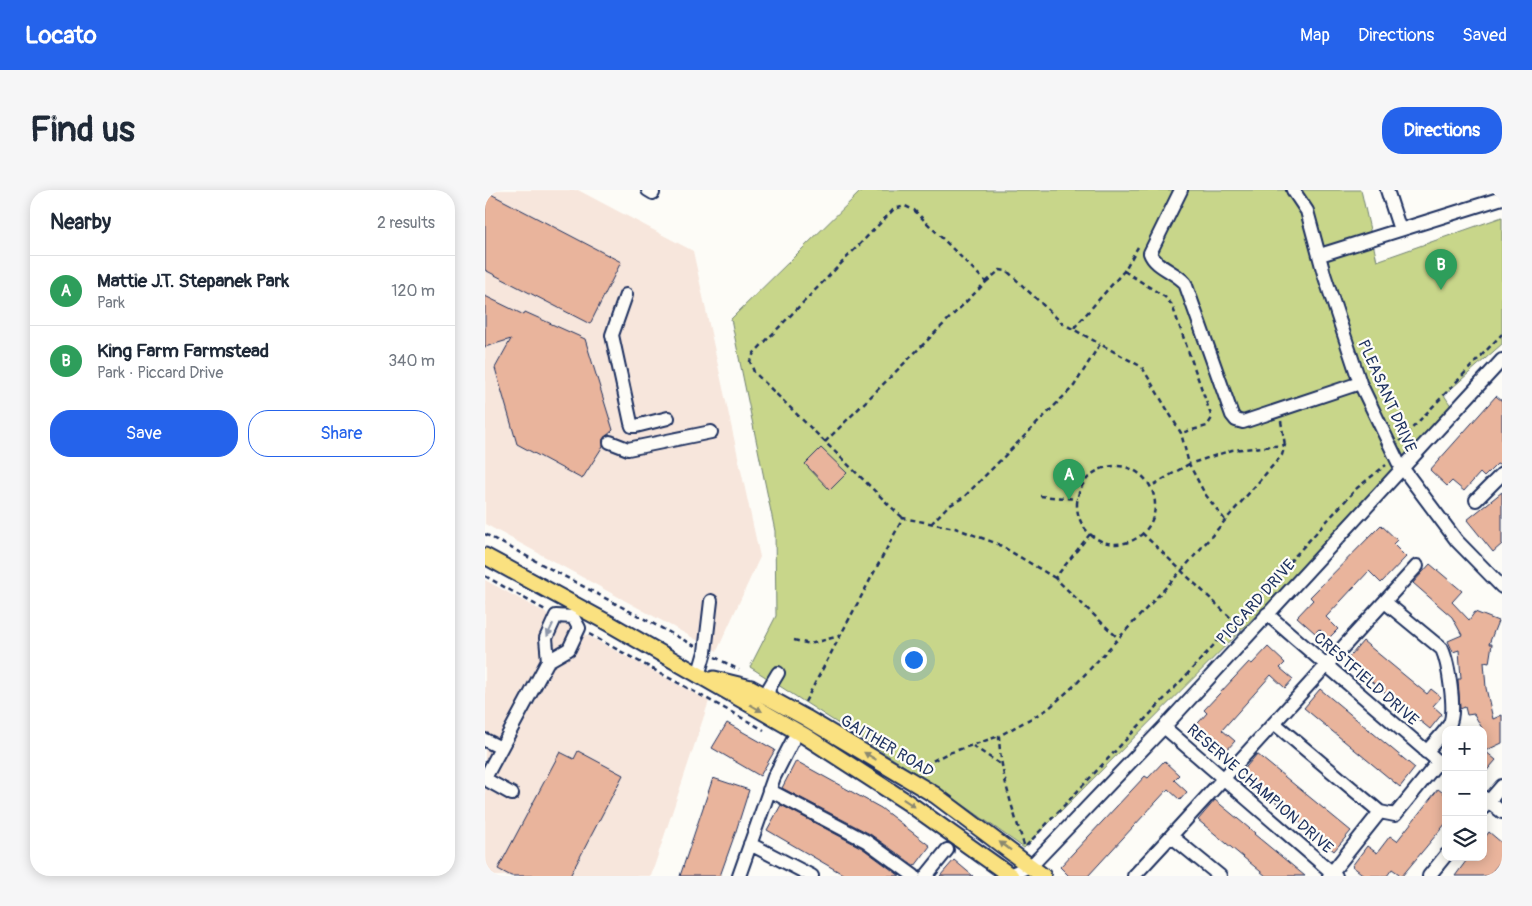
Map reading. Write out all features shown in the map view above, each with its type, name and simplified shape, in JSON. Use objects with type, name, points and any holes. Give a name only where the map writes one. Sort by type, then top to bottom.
[{"type":"main road","name":"GAITHER ROAD","points":[[485,556],[577,617],[698,676],[797,732],[907,802],[1009,875]]},
{"type":"main road","name":"GAITHER ROAD","points":[[698,676],[751,688],[768,697],[935,795],[1021,850],[1031,871],[1043,876]]},
{"type":"street","points":[[1181,190],[1150,253],[1152,258],[1179,276],[1185,283],[1232,415],[1236,420],[1243,422],[1360,383]]},
{"type":"street","name":"PLEASANT DRIVE","points":[[1293,190],[1307,211],[1360,383],[1402,469],[1457,541],[1502,587]]},
{"type":"street","points":[[1387,190],[1400,230]]},
{"type":"street","points":[[1319,255],[1502,198]]},
{"type":"street","points":[[627,295],[612,335],[632,426],[668,418]]},
{"type":"street","name":"PICCARD DRIVE","points":[[1009,875],[1031,871],[1267,614],[1499,367]]},
{"type":"street","points":[[610,442],[628,448],[711,432]]},
{"type":"street","points":[[1476,500],[1502,474]]},
{"type":"street","points":[[1134,876],[1417,566]]},
{"type":"street","points":[[698,676],[705,652],[711,601]]},
{"type":"street","points":[[1385,602],[1442,649],[1446,658],[1453,713],[1450,724],[1427,752]]},
{"type":"street","name":"CRESTFIELD DRIVE","points":[[1267,614],[1442,765]]},
{"type":"street","points":[[512,794],[485,778],[548,661],[569,649],[577,617],[556,616],[546,638],[548,661]]},
{"type":"street","points":[[768,697],[769,688],[778,673]]},
{"type":"street","points":[[1275,723],[1380,812],[1395,815],[1442,765]]},
{"type":"street","name":"RESERVE CHAMPION DRIVE","points":[[1164,727],[1332,875]]},
{"type":"street","points":[[739,876],[769,790],[797,732]]},
{"type":"street","points":[[485,740],[501,748]]},
{"type":"street","points":[[1487,800],[1502,786]]},
{"type":"street","points":[[769,790],[866,840],[914,876]]},
{"type":"street","points":[[1487,803],[1502,812]]},
{"type":"street","points":[[1332,875],[1380,812]]},
{"type":"street","points":[[1171,836],[1219,876]]},
{"type":"street","points":[[750,844],[811,876]]},
{"type":"street","points":[[926,876],[947,850]]},
{"type":"street","points":[[1429,876],[1442,860]]},
{"type":"path","points":[[986,282],[914,210],[905,206],[894,209],[754,353],[750,361],[754,372],[903,518],[955,528],[998,544],[1055,578],[1118,638]]},
{"type":"path","points":[[825,442],[986,282],[1000,270],[1007,271],[1062,323],[1142,367],[1181,433],[1189,464],[1205,494],[1225,520]]},
{"type":"path","points":[[1074,328],[1125,271],[1165,297],[1172,305],[1212,418],[1207,426],[1181,433]]},
{"type":"path","points":[[1021,850],[1235,622],[1357,488],[1386,465],[1392,450],[1502,334]]},
{"type":"path","points":[[931,524],[947,507],[964,497],[1074,386],[1100,344]]},
{"type":"path","points":[[916,770],[946,754],[999,736],[1047,709],[1076,684],[1183,569],[1282,455],[1285,445],[1283,428],[1275,411]]},
{"type":"path","points":[[1150,486],[1189,464],[1232,450],[1285,445]]},
{"type":"path","points":[[1114,466],[1135,471],[1150,486],[1154,498],[1154,511],[1150,523],[1143,533],[1133,540],[1117,543],[1100,540],[1090,534],[1079,518],[1077,499],[1083,484],[1094,473],[1114,466]]},
{"type":"path","points":[[1041,496],[1077,499]]},
{"type":"path","points":[[803,705],[903,518]]},
{"type":"path","points":[[1143,533],[1183,569],[1235,622]]},
{"type":"path","points":[[1055,578],[1090,534]]},
{"type":"path","points":[[485,576],[556,616]]},
{"type":"path","points":[[577,617],[713,702]]},
{"type":"path","points":[[794,640],[810,644],[839,636]]},
{"type":"path","points":[[999,736],[1003,766],[1021,850]]},
{"type":"path","points":[[973,746],[1003,766]]},
{"type":"shaded area","points":[[485,190],[578,190],[693,251],[760,557],[717,651],[485,524]]},
{"type":"shaded area","points":[[485,580],[709,701],[651,876],[485,876]]},
{"type":"green space","points":[[862,190],[1361,190],[1377,261],[1502,217],[1502,344],[1444,395],[1453,409],[1401,470],[1024,848],[951,796],[750,667],[776,616],[775,531],[731,319]]},
{"type":"building","points":[[485,191],[621,262],[590,324],[485,270]]},
{"type":"building","points":[[485,296],[524,315],[525,312],[585,339],[613,430],[603,439],[603,446],[582,479],[517,444],[495,368],[511,339],[485,347]]},
{"type":"building","points":[[1496,396],[1502,401],[1502,466],[1497,464],[1484,477],[1480,473],[1464,491],[1452,481],[1447,486],[1430,470]]},
{"type":"building","points":[[821,448],[847,473],[830,490],[805,464]]},
{"type":"building","points":[[1502,492],[1502,544],[1493,552],[1467,520]]},
{"type":"building","points":[[1381,525],[1397,540],[1393,544],[1406,557],[1381,583],[1369,571],[1326,617],[1338,629],[1329,638],[1319,629],[1315,633],[1297,617],[1313,600],[1310,597]]},
{"type":"building","points":[[1430,564],[1462,591],[1452,602],[1469,620],[1475,612],[1498,621],[1489,644],[1492,644],[1489,663],[1484,662],[1486,688],[1493,719],[1502,715],[1502,743],[1487,750],[1487,726],[1481,726],[1474,714],[1467,715],[1465,707],[1460,709],[1458,679],[1461,679],[1459,650],[1453,652],[1448,641],[1462,635],[1452,617],[1413,583]]},
{"type":"building","points":[[1363,641],[1427,694],[1431,689],[1441,697],[1433,706],[1442,714],[1430,729],[1346,661]]},
{"type":"building","points":[[1268,647],[1285,663],[1280,668],[1293,679],[1285,688],[1271,675],[1222,730],[1235,741],[1226,751],[1217,743],[1212,748],[1192,730],[1207,713],[1204,710],[1249,662],[1252,664]]},
{"type":"building","points":[[1320,689],[1415,768],[1400,787],[1304,708]]},
{"type":"building","points":[[727,723],[775,750],[760,776],[712,748]]},
{"type":"building","points":[[578,751],[623,775],[570,876],[511,876],[498,869],[560,752],[574,759]]},
{"type":"building","points":[[1487,753],[1496,760],[1487,770]]},
{"type":"building","points":[[1257,754],[1351,831],[1334,851],[1241,773]]},
{"type":"building","points":[[796,761],[881,808],[930,846],[915,866],[870,834],[782,788]]},
{"type":"building","points":[[1164,761],[1179,775],[1174,780],[1187,792],[1180,800],[1168,789],[1088,876],[1069,876],[1060,867],[1145,776],[1148,778]]},
{"type":"building","points":[[713,778],[749,790],[736,831],[720,876],[680,876]]},
{"type":"building","points":[[1438,789],[1442,792],[1442,828],[1402,876],[1392,869],[1387,876],[1365,876],[1352,866],[1367,846],[1377,853],[1390,836],[1397,841]]},
{"type":"building","points":[[1215,800],[1305,876],[1266,876],[1198,820]]},
{"type":"building","points":[[781,805],[862,848],[900,876],[846,876],[767,830]]},
{"type":"building","points":[[1489,832],[1502,843],[1502,860],[1489,876],[1455,876],[1466,861],[1487,861],[1487,835]]},
{"type":"building","points":[[954,860],[973,876],[940,876]]},
{"type":"place","name":"King Farm Farmstead","points":[[1441,290]]},
{"type":"place","name":"Mattie J.T. Stepanek Park","points":[[1069,500]]}]
